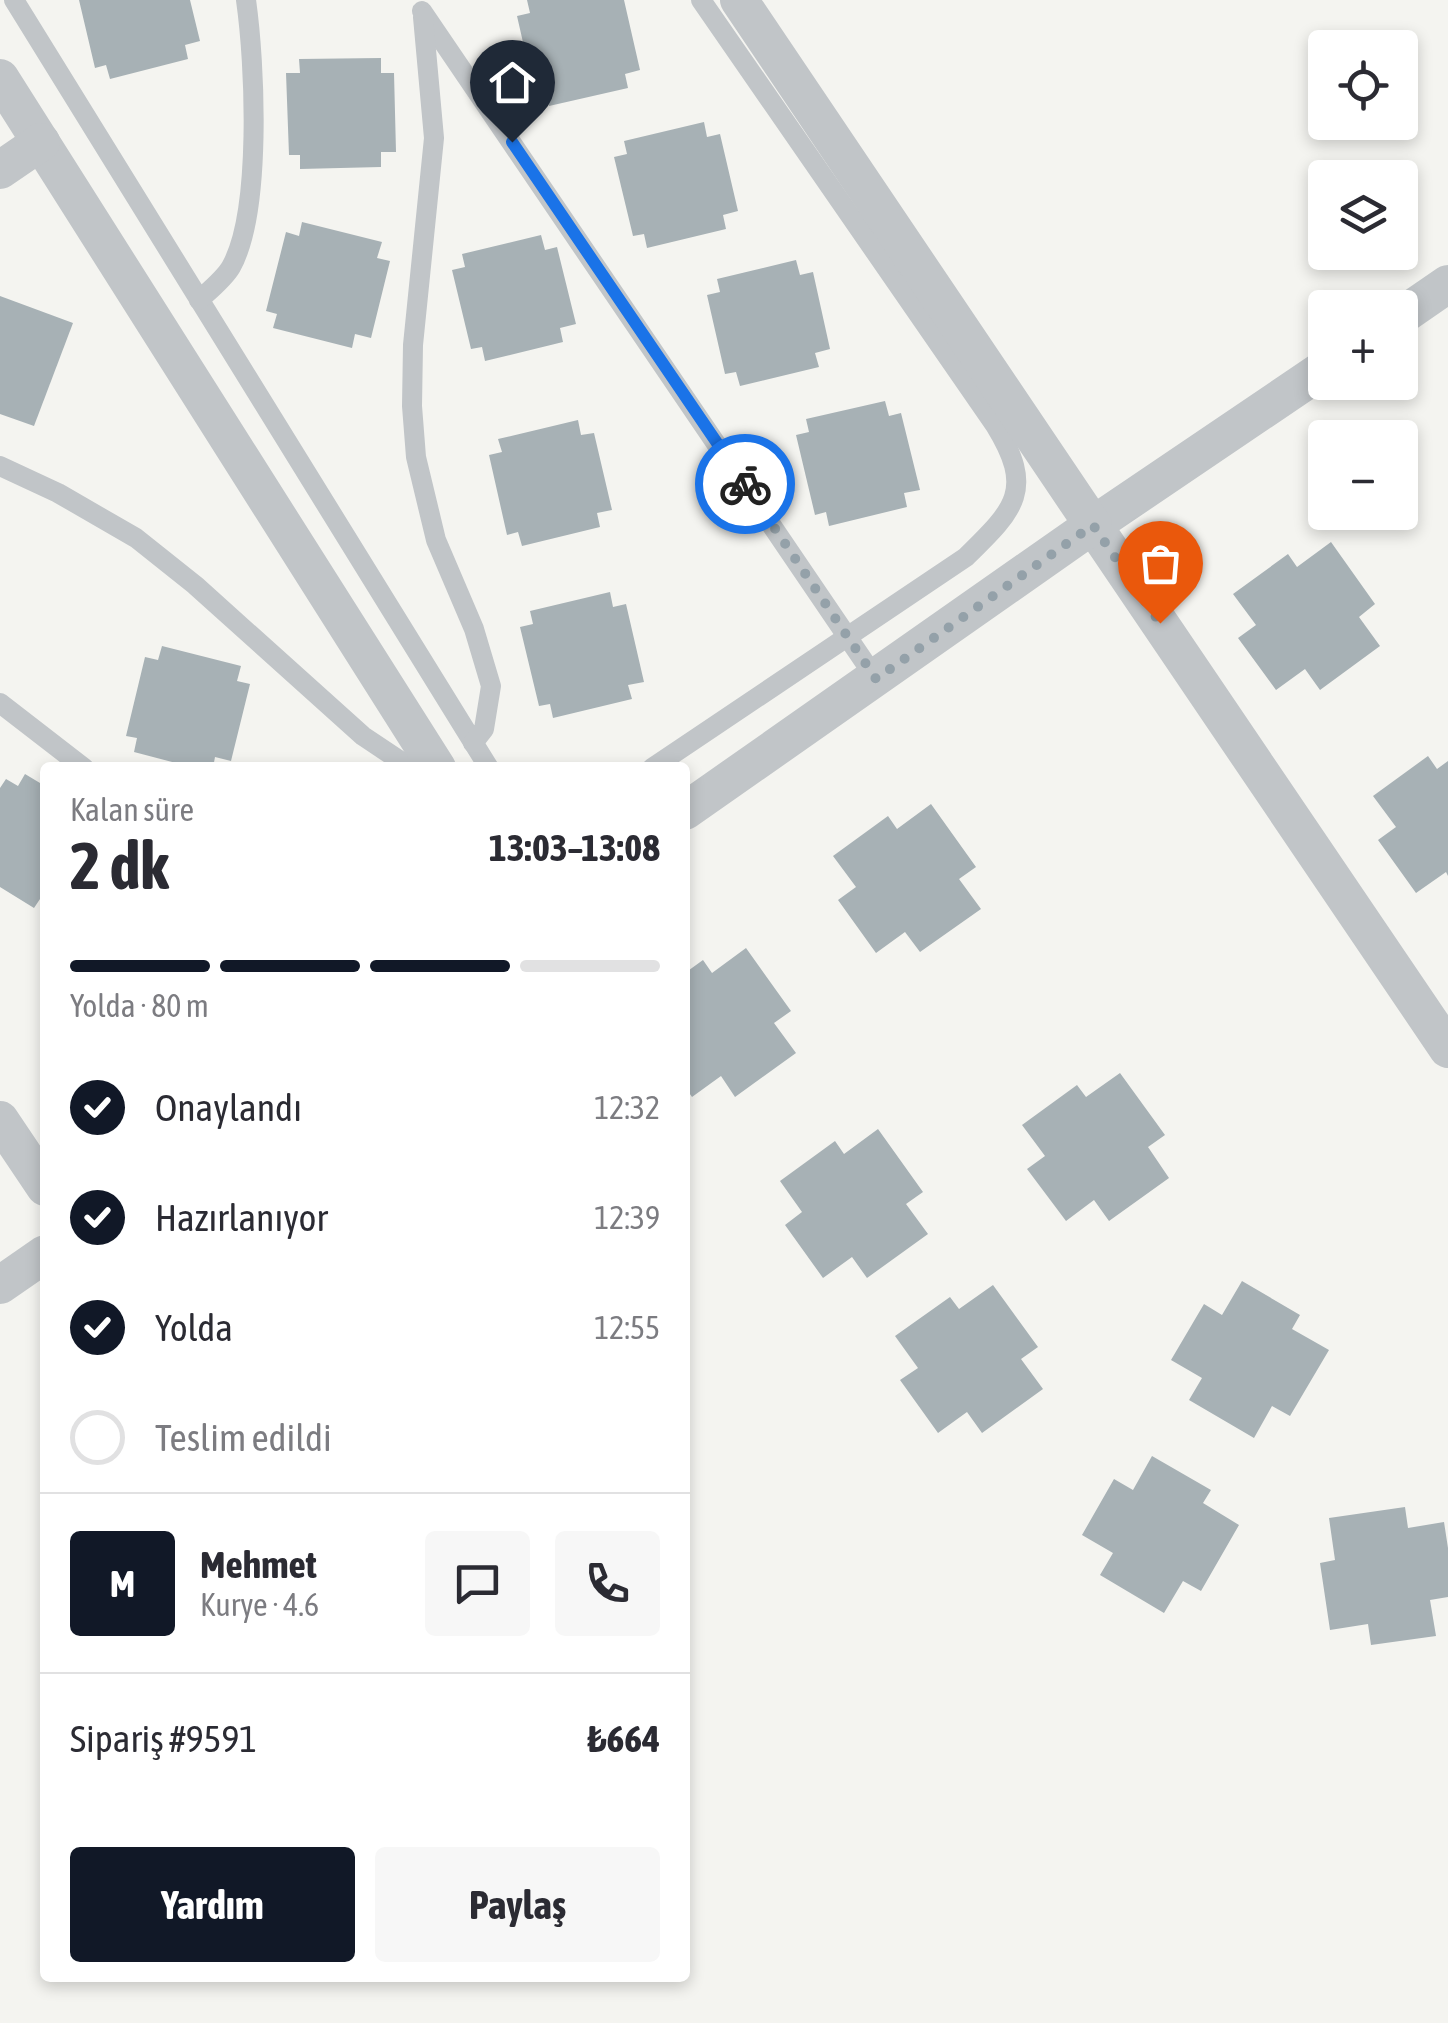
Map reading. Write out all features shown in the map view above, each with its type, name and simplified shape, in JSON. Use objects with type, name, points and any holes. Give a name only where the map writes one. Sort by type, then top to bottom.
[{"type":"street","points":[[738,0],[1448,1049]]},
{"type":"street","points":[[0,78],[433,762]]},
{"type":"street","points":[[0,170],[41,142]]},
{"type":"street","points":[[1418,305],[1448,284]]},
{"type":"street","points":[[690,808],[1308,380]]},
{"type":"street","points":[[0,1120],[40,1179]]},
{"type":"street","points":[[0,1285],[40,1257]]},
{"type":"lane","points":[[14,0],[485,762]]},
{"type":"lane","points":[[200,300],[230,269],[239,248],[246,206],[253,146],[252,45],[246,0]]},
{"type":"lane","points":[[661,762],[966,557],[1002,522],[1016,488],[1017,468],[995,425],[701,0]]},
{"type":"lane","points":[[421,5],[434,138],[412,406],[416,457],[436,540],[474,629],[491,686],[484,729],[473,743]]},
{"type":"lane","points":[[421,5],[876,679]]},
{"type":"lane","points":[[0,466],[58,493],[136,538],[195,585],[363,736],[402,762]]},
{"type":"lane","points":[[0,703],[76,762]]},
{"type":"building","points":[[79,0],[190,0],[200,41],[185,45],[188,59],[110,79],[106,65],[95,68]]},
{"type":"building","points":[[527,0],[624,0],[640,70],[625,74],[628,88],[549,106],[546,93],[535,95],[517,16],[530,13]]},
{"type":"building","points":[[381,58],[381,73],[394,73],[396,152],[381,152],[381,167],[300,169],[300,155],[289,155],[286,73],[300,73],[299,59]]},
{"type":"building","points":[[704,122],[707,137],[720,134],[738,211],[723,215],[726,229],[647,248],[644,234],[633,236],[614,157],[627,154],[624,141]]},
{"type":"building","points":[[302,222],[382,242],[377,258],[390,261],[371,338],[355,334],[352,348],[273,328],[277,314],[266,311],[286,232],[299,236]]},
{"type":"building","points":[[541,235],[545,250],[557,247],[576,324],[560,328],[563,342],[485,361],[482,347],[471,349],[452,270],[465,267],[462,254]]},
{"type":"building","points":[[796,260],[800,275],[813,272],[830,349],[815,353],[819,367],[740,386],[736,372],[725,374],[707,295],[720,292],[717,279]]},
{"type":"building","points":[[0,296],[73,323],[34,426],[0,414]]},
{"type":"building","points":[[885,401],[889,416],[901,413],[920,490],[904,493],[907,507],[829,526],[826,512],[815,515],[796,435],[809,432],[806,419]]},
{"type":"building","points":[[578,420],[581,435],[594,433],[612,510],[597,513],[600,527],[522,546],[518,532],[507,535],[489,455],[502,452],[498,439]]},
{"type":"building","points":[[1331,542],[1375,604],[1359,617],[1380,646],[1320,690],[1305,669],[1276,690],[1238,638],[1256,625],[1233,594],[1288,554],[1297,567]]},
{"type":"building","points":[[610,592],[613,607],[626,604],[644,682],[628,685],[632,699],[553,718],[550,704],[539,706],[520,627],[533,624],[530,611]]},
{"type":"building","points":[[162,646],[241,666],[237,681],[250,684],[231,761],[215,757],[214,762],[172,762],[134,752],[137,738],[126,736],[145,657],[158,660]]},
{"type":"building","points":[[1428,756],[1437,769],[1448,761],[1448,876],[1446,872],[1416,893],[1378,840],[1396,827],[1373,796]]},
{"type":"building","points":[[25,774],[40,783],[40,899],[34,908],[0,887],[0,788],[6,779],[18,786]]},
{"type":"building","points":[[931,804],[976,867],[959,879],[981,909],[920,952],[905,932],[876,953],[838,900],[856,887],[833,856],[888,816],[897,829]]},
{"type":"building","points":[[746,948],[791,1011],[774,1023],[796,1053],[735,1097],[721,1076],[692,1097],[690,1094],[690,969],[703,960],[712,973]]},
{"type":"building","points":[[1120,1073],[1165,1135],[1148,1147],[1169,1178],[1109,1221],[1094,1200],[1066,1221],[1027,1169],[1045,1156],[1022,1125],[1077,1085],[1086,1097]]},
{"type":"building","points":[[878,1129],[923,1192],[906,1204],[928,1234],[867,1278],[852,1257],[823,1278],[785,1225],[802,1212],[780,1181],[835,1141],[844,1154]]},
{"type":"building","points":[[1242,1281],[1300,1315],[1292,1329],[1329,1350],[1290,1416],[1272,1406],[1254,1438],[1189,1400],[1202,1378],[1171,1360],[1204,1304],[1222,1315]]},
{"type":"building","points":[[993,1285],[1038,1347],[1021,1359],[1043,1389],[982,1433],[967,1412],[938,1433],[900,1380],[918,1368],[895,1336],[950,1297],[959,1309]]},
{"type":"building","points":[[1152,1456],[1211,1490],[1203,1503],[1239,1525],[1201,1591],[1183,1581],[1164,1613],[1100,1575],[1113,1553],[1082,1535],[1114,1479],[1133,1490]]},
{"type":"building","points":[[1405,1507],[1408,1528],[1444,1522],[1448,1597],[1430,1600],[1436,1636],[1371,1645],[1368,1624],[1330,1630],[1320,1563],[1335,1560],[1329,1518]]},
{"type":"way so far","points":[[745,484],[876,679],[1093,525],[1160,623]]},
{"type":"route","points":[[512,142],[745,484]]}]
